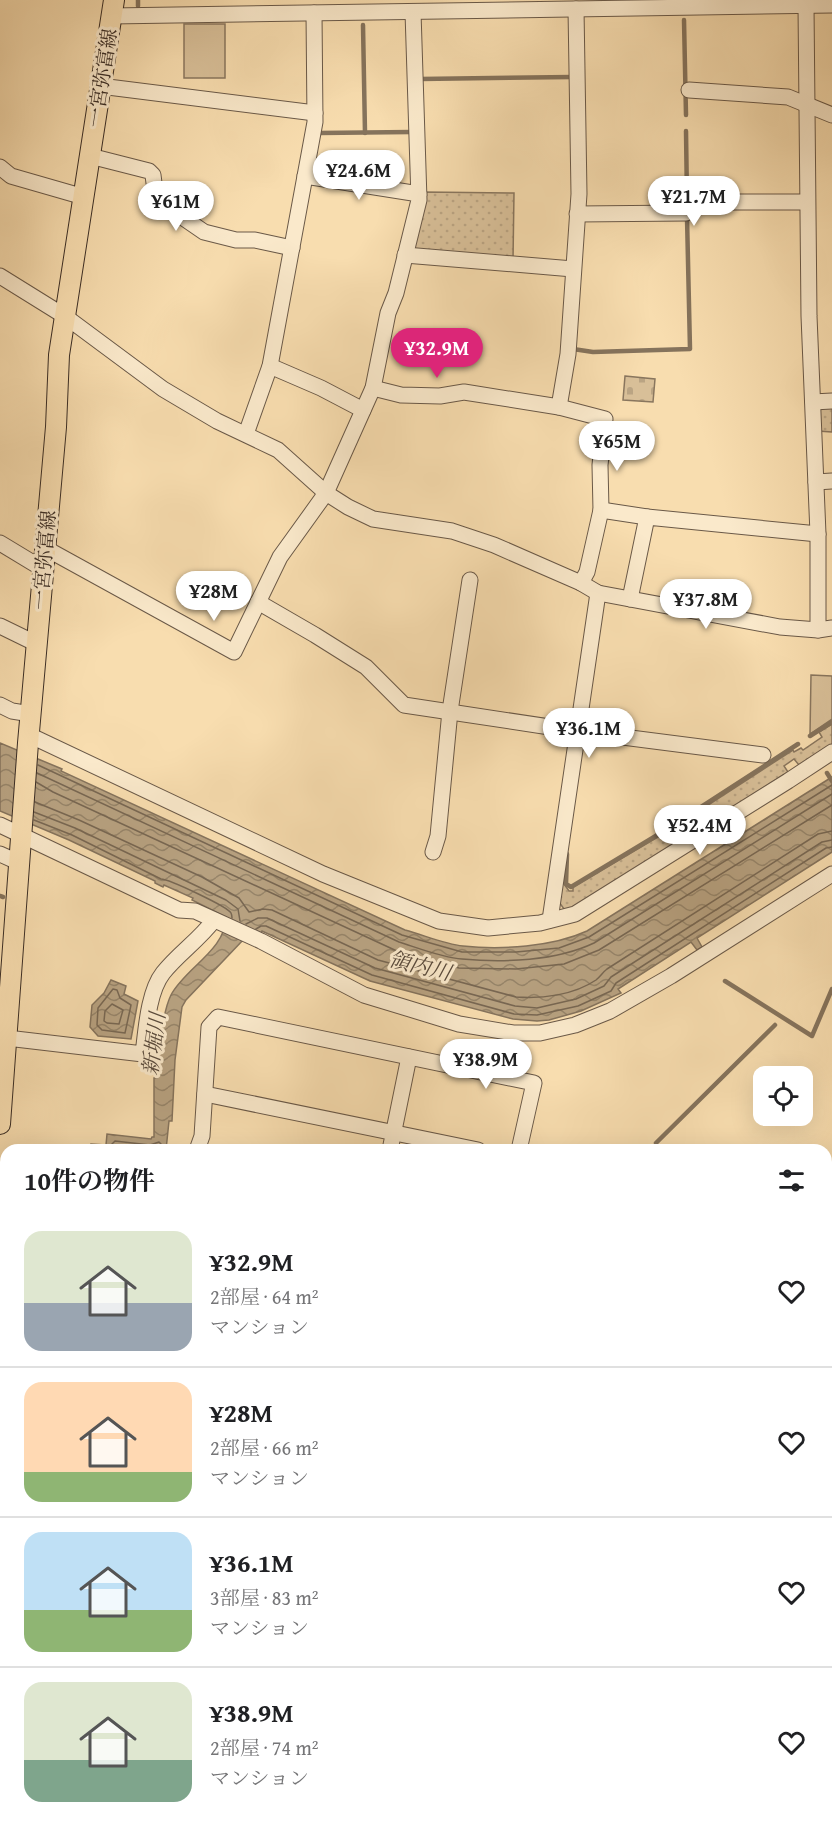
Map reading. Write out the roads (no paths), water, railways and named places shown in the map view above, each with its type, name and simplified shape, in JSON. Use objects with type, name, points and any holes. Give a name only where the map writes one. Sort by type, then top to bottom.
[{"type":"main road","name":"一宮弥富線","points":[[0,1124],[7,1038],[6,971],[20,863],[56,427],[59,355],[112,8]]},
{"type":"street","points":[[112,8],[260,7],[314,13],[413,12],[445,6],[576,9],[677,4],[832,5]]},
{"type":"street","points":[[0,276],[66,317],[163,389],[218,421],[278,450],[326,493],[373,519],[452,531],[494,545],[581,583],[598,593],[780,627],[825,629],[818,534],[824,482],[813,402],[809,316],[806,6]]},
{"type":"street","points":[[559,407],[568,354],[579,194],[576,9]]},
{"type":"street","points":[[45,548],[234,652],[280,557],[326,493],[373,388],[388,313],[396,293],[418,194],[413,12]]},
{"type":"street","points":[[246,434],[270,366],[315,122],[314,13]]},
{"type":"street","points":[[100,86],[315,113]]},
{"type":"street","points":[[689,90],[789,97],[832,115]]},
{"type":"street","points":[[90,156],[149,171],[153,175],[156,199],[204,232],[236,240],[255,240],[292,248]]},
{"type":"street","points":[[0,167],[11,176],[84,197]]},
{"type":"street","points":[[305,177],[418,194]]},
{"type":"street","points":[[577,214],[686,213],[695,202],[807,202]]},
{"type":"street","points":[[405,255],[573,269]]},
{"type":"street","points":[[270,366],[321,388],[363,410]]},
{"type":"street","points":[[373,388],[401,395],[440,396],[464,392],[559,407],[605,419],[600,465],[601,510],[587,572],[581,583]]},
{"type":"street","points":[[813,402],[832,401]]},
{"type":"street","points":[[601,510],[647,517],[818,534]]},
{"type":"street","points":[[630,599],[647,517]]},
{"type":"street","points":[[0,543],[43,568]]},
{"type":"street","points":[[433,852],[438,836],[450,711],[470,580]]},
{"type":"street","points":[[550,920],[598,593]]},
{"type":"street","points":[[258,602],[366,667],[404,705],[576,731],[763,755]]},
{"type":"street","points":[[0,626],[37,644]]},
{"type":"street","points":[[0,705],[12,711],[31,714]]},
{"type":"street","points":[[29,739],[323,874],[410,911],[439,921],[488,928],[550,920],[575,914],[779,788],[832,752]]},
{"type":"street","points":[[0,825],[179,910],[195,911],[261,941],[364,995],[459,1024],[513,1033],[540,1033],[575,1025],[610,1011],[671,976],[832,874]]},
{"type":"street","points":[[0,854],[20,863]]},
{"type":"street","points":[[7,1038],[143,1054],[152,998],[161,975],[216,921]]},
{"type":"street","points":[[199,1144],[202,1136],[209,1027],[218,1017],[534,1083],[520,1144]]},
{"type":"street","points":[[391,1144],[409,1057]]},
{"type":"street","points":[[205,1094],[448,1144]]},
{"type":"water","name":"領内川","points":[[0,743],[62,769],[61,771],[405,930],[456,945],[493,948],[542,944],[587,931],[832,777],[832,852],[697,938],[702,947],[697,950],[691,942],[618,989],[621,993],[581,1011],[549,1020],[513,1019],[370,981],[262,931],[258,939],[244,939],[182,1007],[175,1060],[172,1121],[169,1121],[167,1144],[106,1144],[107,1134],[151,1139],[154,1137],[154,1078],[157,1078],[161,1035],[168,1003],[177,985],[219,939],[226,917],[192,900],[193,898],[164,885],[163,887],[69,840],[0,811]]},
{"type":"water","points":[[111,980],[126,986],[124,994],[138,1001],[131,1039],[98,1036],[90,1027],[92,1005],[104,993]]},
{"type":"waterway","points":[[138,0],[138,6]]},
{"type":"waterway","points":[[684,20],[686,115]]},
{"type":"waterway","points":[[363,25],[365,133]]},
{"type":"waterway","points":[[420,79],[572,77]]},
{"type":"waterway","points":[[686,131],[687,201]]},
{"type":"waterway","points":[[319,133],[411,132]]},
{"type":"waterway","points":[[573,349],[593,352],[690,349],[687,217]]},
{"type":"waterway","points":[[810,736],[832,722]]},
{"type":"waterway","points":[[567,854],[566,884],[571,887],[664,831],[798,744]]},
{"type":"waterway","points":[[827,773],[832,781]]},
{"type":"waterway","points":[[725,981],[812,1036],[832,989]]},
{"type":"waterway","points":[[656,1143],[775,1025]]},
{"type":"water label","name":"新堀川","points":[[154,1044]]}]
